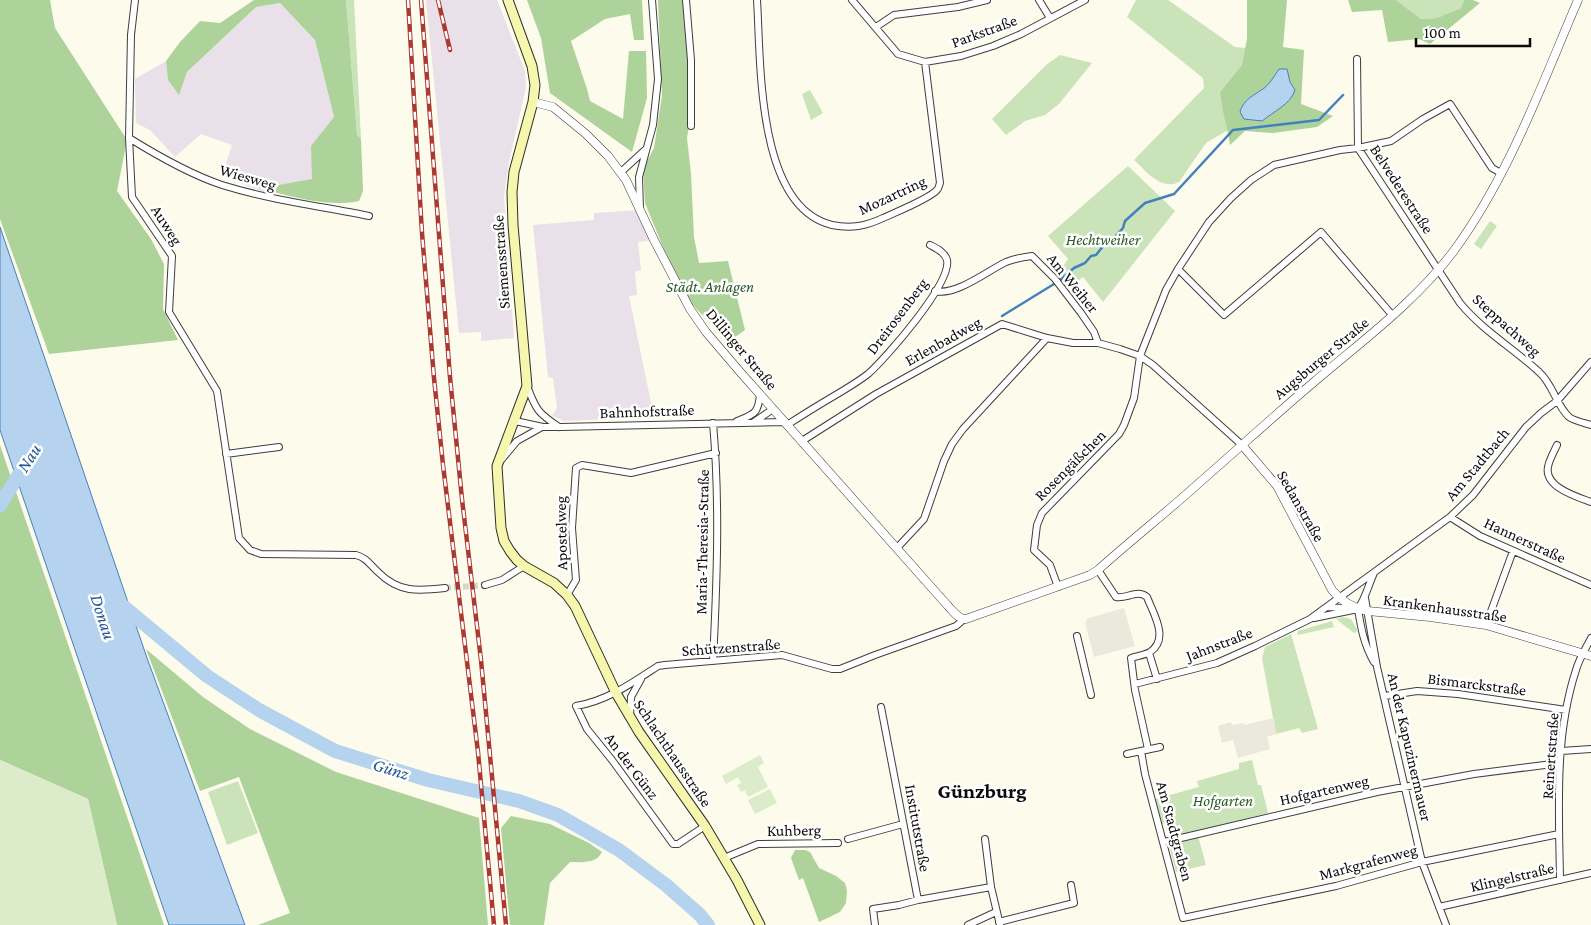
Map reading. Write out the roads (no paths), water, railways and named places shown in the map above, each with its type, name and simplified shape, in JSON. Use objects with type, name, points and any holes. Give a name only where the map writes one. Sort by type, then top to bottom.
[{"type":"main road","points":[[508,0],[532,66],[535,79],[533,102]]},
{"type":"main road","name":"Siemensstraße","points":[[497,466],[527,386],[513,225],[512,192],[514,172],[533,102]]},
{"type":"main road","name":"Schlachthausstraße","points":[[497,466],[501,528],[504,541],[510,551],[524,566],[554,583],[566,595],[581,617],[616,693],[630,718],[705,826],[760,925]]},
{"type":"street","name":"Auweg","points":[[135,0],[131,35],[129,138],[132,197],[172,256],[169,312],[216,391],[239,538],[250,550],[261,554],[356,555],[366,560],[392,584],[405,589],[416,591],[445,588]]},
{"type":"street","points":[[640,210],[639,177],[653,125],[658,79],[652,0]]},
{"type":"street","points":[[686,0],[691,60],[691,126]]},
{"type":"street","name":"Mozartring","points":[[757,0],[764,106],[771,148],[785,183],[805,211],[821,222],[844,228],[863,226],[921,200],[938,189],[940,183],[925,62]]},
{"type":"street","name":"Parkstraße","points":[[852,0],[898,54],[925,62],[961,56],[993,46],[1021,34],[1085,0]]},
{"type":"street","points":[[876,27],[894,15],[958,7],[987,0]]},
{"type":"street","points":[[1039,0],[1050,18]]},
{"type":"street","name":"Augsburger Straße","points":[[962,620],[1012,604],[1090,575],[1098,570],[1200,483],[1278,412],[1393,316],[1423,287],[1439,269],[1476,219],[1501,173],[1532,110],[1578,0]]},
{"type":"street","name":"Belvederestraße","points":[[1357,59],[1358,148],[1439,269]]},
{"type":"street","name":"Dillinger Straße","points":[[533,102],[553,107],[586,134],[608,156],[620,172],[690,309],[706,332],[962,620]]},
{"type":"street","points":[[1242,444],[1209,420],[1153,365],[1140,356],[1166,290],[1178,268],[1209,222],[1226,203],[1251,180],[1269,167],[1306,157],[1392,141],[1423,118],[1450,104],[1492,168],[1501,173]]},
{"type":"street","name":"Wiesweg","points":[[129,138],[165,159],[221,184],[283,201],[317,205],[369,216]]},
{"type":"street","points":[[620,172],[646,149]]},
{"type":"street","points":[[1178,268],[1224,315],[1321,232],[1393,316]]},
{"type":"street","name":"Dreirosenberg","points":[[786,423],[867,375],[893,348],[935,291],[944,274],[947,260],[944,254],[930,244]]},
{"type":"street","name":"Am Weiher","points":[[935,291],[947,292],[1006,262],[1032,256],[1055,279],[1094,332],[1098,343]]},
{"type":"street","name":"Steppachweg","points":[[1439,269],[1460,303],[1472,317],[1541,373],[1557,401],[1570,418],[1591,425]]},
{"type":"street","name":"Erlenbadweg","points":[[802,441],[876,394],[1002,324],[1047,338],[1073,343],[1098,343],[1140,356]]},
{"type":"street","points":[[897,548],[924,519],[944,461],[952,444],[963,429],[1047,338]]},
{"type":"street","name":"Rosengäßchen","points":[[1058,587],[1050,565],[1034,550],[1037,525],[1042,513],[1119,434],[1134,398],[1140,356]]},
{"type":"street","name":"Am Stadtbach","points":[[1338,598],[1450,517],[1473,495],[1526,428],[1557,401],[1591,362]]},
{"type":"street","points":[[527,386],[534,406],[546,418],[560,427]]},
{"type":"street","name":"Bahnhofstraße","points":[[734,423],[754,414],[758,409],[760,395]]},
{"type":"street","points":[[754,422],[772,408]]},
{"type":"street","name":"Bahnhofstraße","points":[[515,421],[543,427],[754,422],[786,423]]},
{"type":"street","name":"Maria-Theresia-Straße","points":[[713,661],[718,528],[714,423]]},
{"type":"street","name":"Bahnhofstraße","points":[[497,466],[517,441],[543,427]]},
{"type":"street","name":"Sedanstraße","points":[[1242,444],[1277,486],[1330,586]]},
{"type":"street","points":[[1557,445],[1548,468],[1548,475],[1555,484],[1566,492],[1591,502]]},
{"type":"street","points":[[226,454],[280,447]]},
{"type":"street","name":"Apostelweg","points":[[566,595],[576,580],[572,528],[576,468],[582,465],[630,473],[716,453]]},
{"type":"street","name":"Hannerstraße","points":[[1450,517],[1480,536],[1591,585]]},
{"type":"street","points":[[1486,625],[1513,551]]},
{"type":"street","points":[[485,585],[502,580],[524,566]]},
{"type":"street","points":[[1098,570],[1116,597],[1123,598],[1138,593],[1147,597],[1160,631],[1159,642],[1149,653],[1157,679]]},
{"type":"street","points":[[1358,609],[1365,598],[1374,572]]},
{"type":"street","name":"Krankenhausstraße","points":[[1330,586],[1338,598],[1358,609],[1486,625],[1587,655]]},
{"type":"street","points":[[1335,611],[1338,598]]},
{"type":"street","name":"Jahnstraße","points":[[1310,619],[1338,598]]},
{"type":"street","points":[[1365,598],[1368,611]]},
{"type":"street","name":"Jahnstraße","points":[[1327,607],[1335,611]]},
{"type":"street","name":"Jahnstraße","points":[[1134,684],[1217,663],[1310,619],[1335,611],[1358,609]]},
{"type":"street","name":"An der Kapuzinermauer","points":[[1358,609],[1362,634],[1368,651],[1378,667]]},
{"type":"street","name":"An der Kapuzinermauer","points":[[1368,611],[1384,696],[1422,862],[1446,925]]},
{"type":"street","name":"Schützenstraße","points":[[616,693],[658,666],[782,655],[832,669],[840,669],[956,626],[962,620]]},
{"type":"street","points":[[1077,636],[1091,695]]},
{"type":"street","name":"Reinertstraße","points":[[1560,880],[1560,763],[1566,710],[1576,668],[1587,655],[1591,638]]},
{"type":"street","name":"Am Stadtgraben","points":[[1149,653],[1131,658],[1134,684],[1148,783],[1183,918]]},
{"type":"street","points":[[630,718],[631,698],[642,676]]},
{"type":"street","name":"Bismarckstraße","points":[[1384,696],[1417,691],[1448,693],[1566,710]]},
{"type":"street","name":"An der Günz","points":[[616,693],[576,706],[587,729],[674,844],[678,844],[705,826]]},
{"type":"street","name":"Institutstraße","points":[[881,707],[918,900]]},
{"type":"street","points":[[1127,754],[1160,747]]},
{"type":"street","points":[[1561,751],[1591,749]]},
{"type":"street","name":"Hofgartenweg","points":[[1164,842],[1404,786],[1474,774],[1560,763]]},
{"type":"street","points":[[848,839],[902,824]]},
{"type":"street","name":"Markgrafenweg","points":[[1183,918],[1336,886],[1422,862],[1559,834]]},
{"type":"street","points":[[985,839],[991,887],[1000,924],[1074,903],[1071,885]]},
{"type":"street","name":"Kuhberg","points":[[724,858],[758,844],[838,843]]},
{"type":"street","name":"Klingelstraße","points":[[1439,907],[1591,873]]},
{"type":"street","points":[[875,925],[873,909],[899,906],[918,900],[991,887]]},
{"type":"street","points":[[968,925],[996,912]]},
{"type":"water","points":[[1279,69],[1287,69],[1290,82],[1295,90],[1293,95],[1286,104],[1262,121],[1244,119],[1240,112],[1241,108],[1249,98],[1263,89],[1272,80]]},
{"type":"water","name":"Donau","points":[[0,227],[147,658],[245,925],[169,925],[0,430]]},
{"type":"waterway","points":[[1060,280],[1074,268],[1085,263],[1091,256],[1096,255],[1123,228],[1125,221],[1145,203],[1174,194],[1233,130],[1319,120],[1343,95]]},
{"type":"waterway","points":[[1002,316],[1054,284]]},
{"type":"waterway","name":"Nau","points":[[0,505],[26,463]]},
{"type":"waterway","name":"Günz","points":[[118,602],[207,676],[259,710],[335,751],[428,780],[519,801],[558,815],[619,850],[666,885],[700,915],[708,925]]},
{"type":"tunnel","points":[[445,588],[485,585]]},
{"type":"railway","points":[[408,0],[422,233],[434,378],[478,752],[494,925]]},
{"type":"railway","points":[[421,0],[450,377],[481,660],[506,925]]},
{"type":"railway","points":[[438,0],[450,50]]},
{"type":"district","name":"Günzburg","points":[[982,791]]},
{"type":"park label","name":"Hechtweiher","points":[[1103,239]]},
{"type":"park label","name":"Städt. Anlagen","points":[[710,286]]},
{"type":"park label","name":"Hofgarten","points":[[1223,800]]}]
